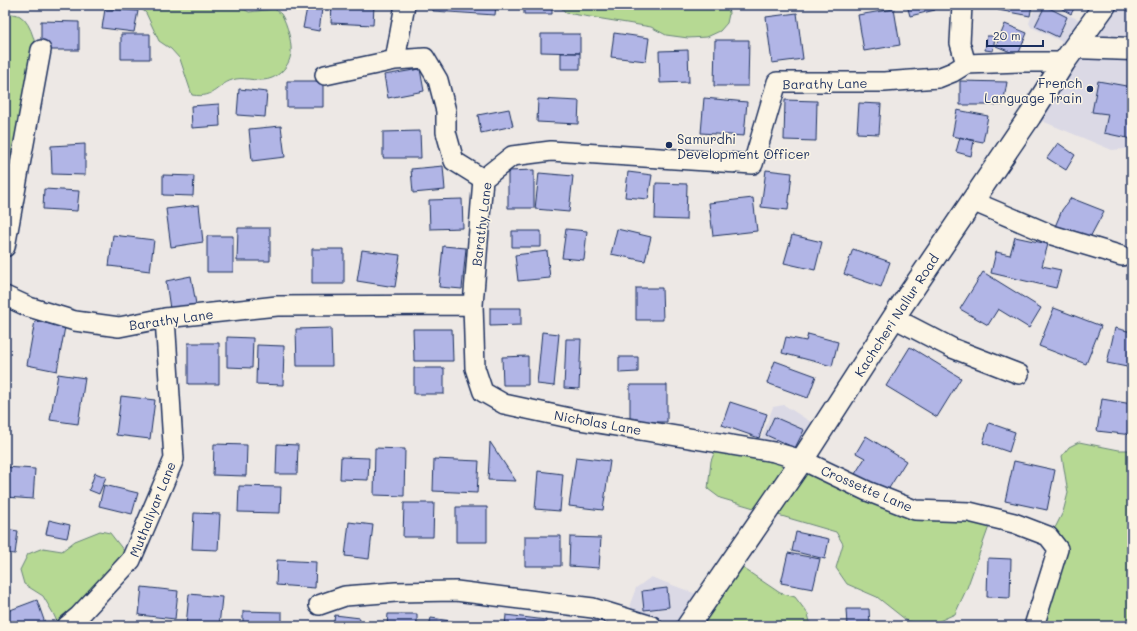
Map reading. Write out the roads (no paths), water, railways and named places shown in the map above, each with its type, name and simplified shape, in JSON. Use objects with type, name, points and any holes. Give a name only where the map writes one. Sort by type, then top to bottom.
[{"type":"street","points":[[395,60],[405,5]]},
{"type":"street","points":[[962,5],[960,43],[966,64]]},
{"type":"street","name":"Kachcheri Nallur Road","points":[[688,626],[802,460],[894,318],[1105,5]]},
{"type":"street","points":[[1070,55],[1132,49]]},
{"type":"street","points":[[5,247],[41,50]]},
{"type":"street","name":"Barathy Lane","points":[[5,296],[30,307],[75,321],[119,327],[165,318],[276,306],[472,305],[483,178],[512,156],[552,151],[753,164],[777,82],[884,82],[938,78],[953,72],[966,64],[1020,62],[1070,55]]},
{"type":"street","points":[[325,75],[395,60],[425,58],[438,80],[446,111],[446,132],[454,161],[483,178]]},
{"type":"street","points":[[972,201],[1052,235],[1122,256]]},
{"type":"street","name":"Nicholas Lane","points":[[472,305],[475,368],[483,392],[504,404],[579,420],[774,452],[802,460]]},
{"type":"street","name":"Muthaliyar Lane","points":[[67,626],[79,616],[131,560],[174,459],[165,318]]},
{"type":"street","points":[[894,318],[952,348],[1019,374]]},
{"type":"street","name":"Crossette Lane","points":[[802,460],[867,491],[915,510],[970,512],[1014,523],[1048,536],[1058,549],[1034,626]]},
{"type":"street","points":[[319,605],[345,596],[396,592],[456,591],[593,608],[652,626]]},
{"type":"place","name":"French Language Train","points":[[1090,89]]},
{"type":"place","name":"Samurdhi Development Officer","points":[[669,145]]}]
